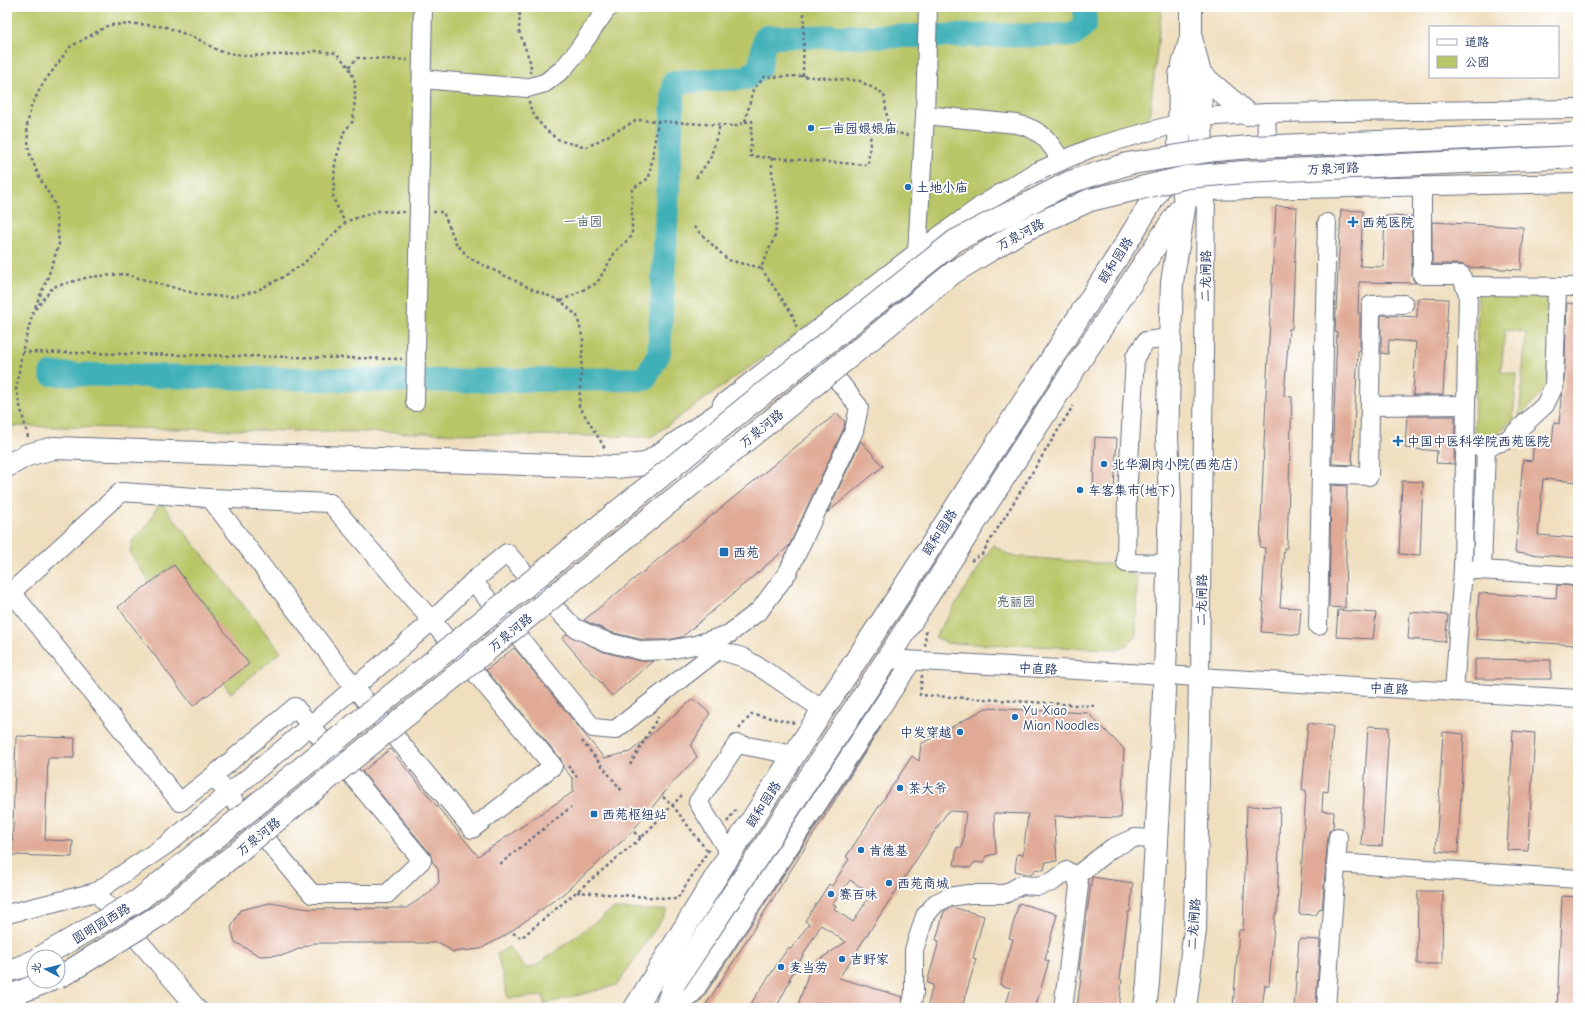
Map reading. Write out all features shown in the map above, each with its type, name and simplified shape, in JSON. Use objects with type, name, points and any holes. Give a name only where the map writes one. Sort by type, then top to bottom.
[{"type":"main road","name":"颐和园路","points":[[635,1008],[730,854],[1118,255],[1178,156],[1180,75],[1190,38],[1191,7]]},
{"type":"main road","name":"颐和园路","points":[[1190,38],[1200,74],[1200,118],[1206,191]]},
{"type":"main road","points":[[1200,74],[1257,114]]},
{"type":"main road","name":"万泉河路","points":[[139,900],[745,408],[955,242],[1070,182],[1127,164],[1215,150],[1578,134]]},
{"type":"main road","points":[[1145,1008],[1157,839],[1164,674],[1170,497],[1167,437],[1172,282],[1184,203],[1178,156]]},
{"type":"main road","name":"万泉河路","points":[[66,973],[160,915],[954,272],[1020,232],[1090,200],[1187,177],[1244,172],[1578,157]]},
{"type":"main road","name":"颐和园路","points":[[666,1008],[674,984],[887,659],[1059,392],[1184,203]]},
{"type":"main road","points":[[7,466],[27,455],[54,448],[616,467],[646,464],[720,412],[745,408]]},
{"type":"main road","name":"二龙闸路","points":[[1185,1008],[1195,930],[1200,677]]},
{"type":"main road","name":"圆明园西路","points":[[55,949],[139,900]]},
{"type":"main road","points":[[7,971],[26,965]]},
{"type":"main road","points":[[7,997],[28,989]]},
{"type":"street","points":[[415,402],[423,7]]},
{"type":"street","points":[[422,79],[527,88],[545,83],[563,69],[606,10],[610,7]]},
{"type":"street","points":[[917,252],[928,56],[928,14]]},
{"type":"street","points":[[1178,156],[1200,118],[1257,114],[1578,109]]},
{"type":"street","points":[[1257,114],[1268,149],[1269,189]]},
{"type":"street","points":[[925,115],[1017,124],[1031,127],[1040,133],[1051,144],[1061,161]]},
{"type":"street","points":[[722,404],[917,252],[982,205],[1032,174],[1091,148],[1179,123]]},
{"type":"street","points":[[1178,156],[1268,149]]},
{"type":"street","name":"万泉河路","points":[[1206,191],[1578,183]]},
{"type":"street","points":[[1422,186],[1422,275],[1461,275],[1468,294],[1463,569],[1454,692]]},
{"type":"street","points":[[1184,203],[1206,191]]},
{"type":"street","name":"二龙闸路","points":[[1200,677],[1206,191]]},
{"type":"street","points":[[1318,626],[1327,223]]},
{"type":"street","points":[[1465,286],[1578,287]]},
{"type":"street","points":[[1465,446],[1486,446],[1507,440],[1545,405],[1554,386],[1557,287]]},
{"type":"street","points":[[1322,474],[1369,476],[1371,305],[1404,304]]},
{"type":"street","points":[[1168,564],[1126,562],[1127,497],[1135,357],[1146,342],[1170,338]]},
{"type":"street","points":[[7,914],[96,892],[166,845],[432,621],[472,581],[507,554],[575,628],[607,642],[643,651],[670,650],[695,645],[729,634],[760,610],[788,572],[854,431],[859,407],[841,384],[801,342]]},
{"type":"street","points":[[1370,406],[1466,405]]},
{"type":"street","points":[[1482,570],[1486,446]]},
{"type":"street","points":[[7,596],[121,492],[210,498],[330,503],[554,766],[472,829],[354,687],[210,498]]},
{"type":"street","points":[[1463,569],[1578,576]]},
{"type":"street","points":[[472,581],[593,728],[616,730],[718,650]]},
{"type":"street","points":[[7,600],[18,600],[180,802],[296,707],[422,860],[387,894],[312,894],[213,776]]},
{"type":"street","points":[[695,645],[742,657],[764,670],[822,710]]},
{"type":"street","name":"中直路","points":[[887,659],[1578,699]]},
{"type":"street","points":[[678,1008],[693,993],[917,661]]},
{"type":"street","points":[[730,854],[698,802],[737,744],[794,755]]},
{"type":"street","points":[[1326,1008],[1338,837]]},
{"type":"street","points":[[1076,876],[1112,848],[1134,838],[1157,839]]},
{"type":"street","points":[[1336,863],[1578,879]]},
{"type":"street","points":[[911,1008],[914,993],[914,950],[926,916],[936,903],[949,897],[968,894],[1005,894],[1021,885],[1038,886],[1052,882],[1067,871],[1076,876],[1079,886],[1063,1008]]},
{"type":"street","points":[[96,892],[197,1008]]},
{"type":"path","points":[[520,7],[519,31],[531,64],[527,88],[529,108],[542,127],[561,140],[587,147],[637,120],[737,126],[745,122],[752,121],[750,156],[868,165],[871,131],[924,137]]},
{"type":"path","points":[[803,76],[804,7]]},
{"type":"path","points":[[30,441],[16,390],[22,352],[33,312],[48,277],[58,244],[55,204],[39,177],[29,152],[27,126],[32,107],[42,85],[70,47],[109,25],[138,24],[166,27],[196,38],[220,51],[246,56],[300,54],[314,51],[336,53],[349,67],[355,82],[356,98],[353,121],[344,132],[335,163],[333,184],[334,198],[345,223]]},
{"type":"path","points":[[349,67],[357,58],[422,61]]},
{"type":"path","points":[[745,122],[753,90],[764,77],[803,76],[860,81],[884,94],[889,132]]},
{"type":"path","points":[[561,301],[597,283],[615,252],[632,236],[632,189],[649,178],[658,121]]},
{"type":"path","points":[[696,178],[710,159],[720,125]]},
{"type":"path","points":[[761,268],[775,236],[778,212],[772,174],[772,158]]},
{"type":"path","points":[[33,312],[53,287],[96,277],[124,274],[202,295],[230,297],[256,290],[283,277],[303,264],[347,221],[378,211],[418,213],[443,212],[456,243],[469,258],[532,289],[561,301],[577,316],[583,339],[579,406],[616,467]]},
{"type":"path","points":[[694,226],[728,260],[761,268],[792,314],[801,342]]},
{"type":"path","points":[[22,352],[415,359]]},
{"type":"path","points":[[927,629],[917,661],[920,695],[1094,706]]},
{"type":"path","points":[[737,732],[752,714],[795,723]]},
{"type":"path","points":[[630,765],[658,717]]},
{"type":"path","points":[[596,758],[623,792]]},
{"type":"path","points":[[513,933],[521,938],[641,838],[688,789]]},
{"type":"path","points":[[664,797],[673,806],[708,852]]},
{"type":"path","points":[[500,864],[572,806]]},
{"type":"path","points":[[634,832],[641,838]]},
{"type":"green space","name":"一亩园","points":[[7,7],[1162,7],[1148,128],[1035,165],[651,437],[7,426]]},
{"type":"green space","points":[[1478,292],[1551,294],[1549,385],[1519,418],[1526,332],[1505,330],[1501,372],[1517,374],[1513,419],[1494,437],[1474,436]]},
{"type":"green space","points":[[162,504],[281,652],[231,693],[223,683],[248,664],[174,565],[150,583],[130,553],[132,541],[147,526],[155,510]]},
{"type":"green space","name":"亮丽园","points":[[993,545],[1011,556],[1109,564],[1137,576],[1136,634],[1128,644],[1116,649],[947,643],[935,637]]},
{"type":"green space","points":[[613,909],[668,910],[617,985],[544,1004],[544,996],[508,998],[497,954],[509,947],[526,968],[534,967]]},
{"type":"building","points":[[1276,206],[1297,207],[1292,329],[1289,329],[1284,396],[1292,397],[1287,548],[1284,548],[1280,607],[1301,608],[1299,635],[1261,632],[1264,602],[1262,602],[1265,548],[1260,547]]},
{"type":"building","points":[[1341,210],[1363,211],[1360,266],[1383,267],[1385,216],[1412,217],[1412,275],[1413,280],[1416,283],[1359,282],[1358,313],[1360,313],[1360,351],[1358,351],[1352,465],[1332,464],[1337,332],[1335,332]]},
{"type":"building","points":[[1432,222],[1523,227],[1521,270],[1467,267],[1461,264],[1432,264]]},
{"type":"building","points":[[1418,298],[1448,299],[1443,395],[1413,395],[1416,342],[1389,340],[1388,354],[1381,353],[1381,315],[1417,317]]},
{"type":"building","points":[[1567,303],[1578,304],[1578,482],[1543,479],[1538,535],[1578,538],[1578,558],[1515,553],[1523,460],[1532,461],[1534,442],[1552,443],[1554,423],[1559,424],[1561,397],[1564,386]]},
{"type":"building","name":"西苑","points":[[837,413],[845,422],[844,428],[789,546],[682,637],[668,640],[644,640],[610,632],[584,620]]},
{"type":"building","points":[[1407,416],[1455,416],[1454,464],[1436,463],[1437,451],[1405,448]]},
{"type":"building","points":[[1095,437],[1117,438],[1114,491],[1093,490]]},
{"type":"building","points":[[861,441],[883,466],[827,513]]},
{"type":"building","points":[[1402,481],[1423,482],[1420,555],[1399,554]]},
{"type":"building","points":[[1331,485],[1347,486],[1345,608],[1329,607]]},
{"type":"building","points":[[174,565],[249,664],[193,706],[118,607]]},
{"type":"building","points":[[1557,585],[1578,586],[1578,645],[1476,639],[1479,593],[1556,598]]},
{"type":"building","points":[[1338,610],[1376,613],[1373,639],[1336,637]]},
{"type":"building","points":[[1410,612],[1448,615],[1445,642],[1408,639]]},
{"type":"building","points":[[567,634],[604,652],[640,661],[653,661],[612,696],[562,638]]},
{"type":"building","name":"西苑枢纽站","points":[[514,648],[604,758],[630,752],[693,699],[710,713],[691,746],[697,757],[674,781],[629,835],[563,894],[503,937],[480,949],[453,952],[440,943],[314,943],[284,955],[260,956],[235,942],[231,928],[240,910],[270,903],[309,909],[406,908],[428,894],[439,882],[438,869],[432,861],[430,853],[362,772],[390,749],[478,856],[573,792],[573,779],[563,767],[561,759],[486,670]]},
{"type":"building","points":[[1475,659],[1551,660],[1551,679],[1475,679]]},
{"type":"building","name":"西苑商城","points":[[986,708],[1088,713],[1124,749],[1121,818],[1054,816],[1057,861],[1046,862],[1044,870],[1036,869],[1031,875],[1015,871],[1017,854],[1023,855],[1028,814],[994,813],[996,854],[986,856],[984,863],[975,862],[970,868],[954,865],[957,847],[962,848],[966,812],[948,811],[839,978],[903,997],[901,1008],[797,1008],[811,965],[846,942],[821,925],[788,981],[791,979],[776,1008],[748,1008],[788,948],[791,949],[809,924],[805,921],[829,884],[832,886],[849,859],[846,857],[912,756],[919,761],[921,744]],"holes":[[[850,880],[871,894],[853,922],[834,909],[836,906],[833,904]]]},
{"type":"building","points":[[1308,723],[1333,726],[1328,792],[1323,791],[1322,811],[1334,812],[1333,828],[1329,831],[1328,836],[1322,909],[1320,908],[1316,915],[1299,914],[1306,790],[1302,790]]},
{"type":"building","points":[[1368,726],[1389,727],[1382,846],[1361,845]]},
{"type":"building","points":[[881,727],[704,1008],[693,1008],[702,999]]},
{"type":"building","points":[[1513,731],[1535,733],[1528,851],[1507,850]]},
{"type":"building","points":[[1443,732],[1464,734],[1458,853],[1436,851]]},
{"type":"building","points":[[16,736],[75,738],[74,758],[48,758],[45,840],[73,841],[72,857],[12,855]]},
{"type":"building","points":[[1247,806],[1280,807],[1277,914],[1275,914],[1269,985],[1265,985],[1262,1008],[1233,1008],[1239,930],[1243,930]]},
{"type":"building","points":[[1092,877],[1133,883],[1120,979],[1122,980],[1119,1008],[1077,1008],[1082,970],[1079,970]]},
{"type":"building","points":[[1418,891],[1443,891],[1442,964],[1417,964]]},
{"type":"building","points":[[1562,896],[1578,897],[1578,1008],[1557,1008]]},
{"type":"building","points":[[1019,903],[1057,914],[1045,960],[1049,961],[1035,1008],[1005,1008],[1011,988],[1000,985],[1013,939],[1009,938]]},
{"type":"building","points":[[952,907],[984,916],[973,958],[976,959],[962,1008],[927,1008],[933,985],[927,983],[939,941],[936,940],[944,911]]},
{"type":"building","points":[[1299,939],[1320,940],[1316,1008],[1294,1008]]},
{"type":"waterway","points":[[51,374],[413,381],[645,379],[659,353],[674,82],[747,78],[760,67],[765,37],[1074,35],[1085,24],[1084,7]]},
{"type":"place","name":"一亩园娘娘庙","points":[[811,128]]},
{"type":"place","name":"土地小庙","points":[[908,187]]},
{"type":"place","name":"西苑医院","points":[[1353,222]]},
{"type":"place","name":"中国中医科学院西苑医院","points":[[1398,441]]},
{"type":"place","name":"北华涮肉小院(西苑店)","points":[[1104,464]]},
{"type":"place","name":"车客集市(地下)","points":[[1080,490]]},
{"type":"place","name":"西苑","points":[[724,552]]},
{"type":"place","name":"Yu Xiao Mian Noodles","points":[[1015,717]]},
{"type":"place","name":"中发穿越","points":[[960,732]]},
{"type":"place","name":"茶大爷","points":[[900,788]]},
{"type":"place","name":"西苑枢纽站","points":[[594,814]]},
{"type":"place","name":"肯德基","points":[[861,850]]},
{"type":"place","name":"西苑商城","points":[[889,883]]},
{"type":"place","name":"赛百味","points":[[831,894]]},
{"type":"place","name":"吉野家","points":[[842,959]]},
{"type":"place","name":"麦当劳","points":[[781,967]]}]
